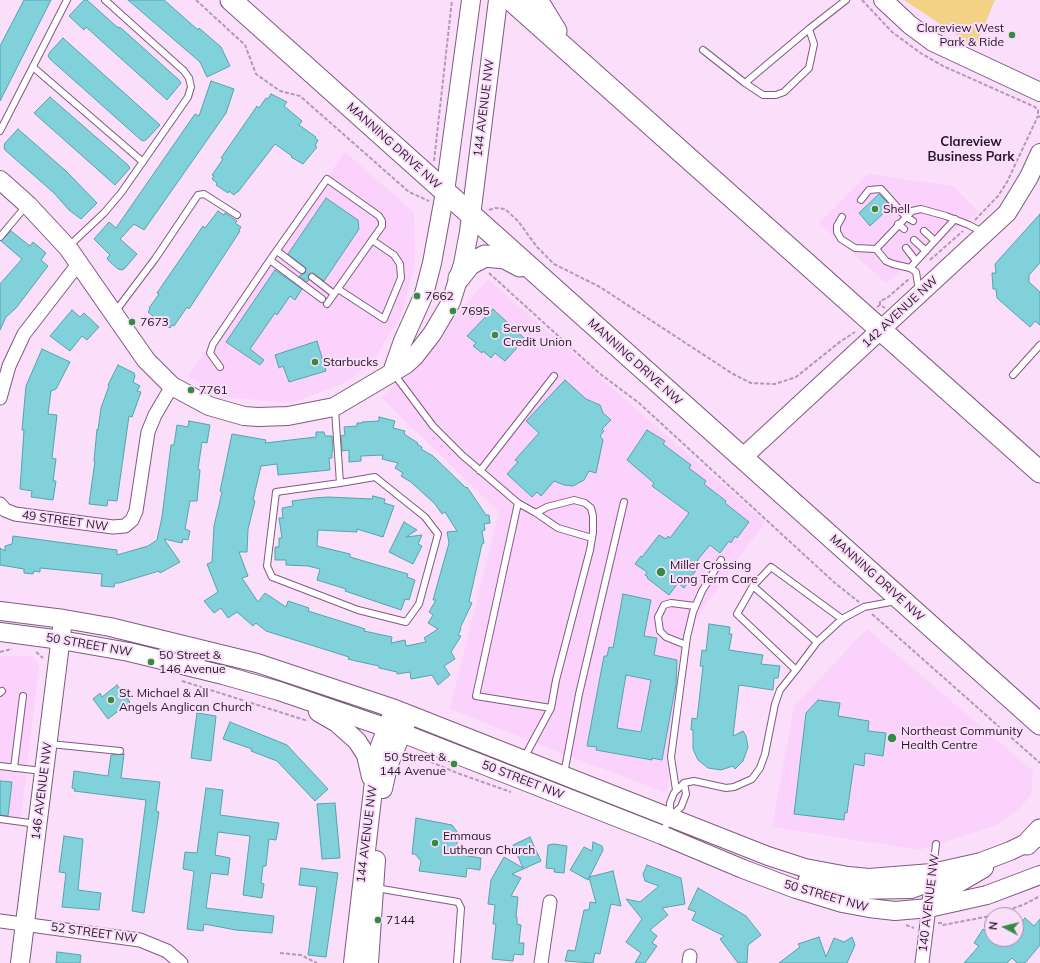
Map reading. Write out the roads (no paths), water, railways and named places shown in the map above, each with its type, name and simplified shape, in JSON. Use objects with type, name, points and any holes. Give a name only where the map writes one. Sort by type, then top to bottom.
[{"type":"main road","name":"MANNING DRIVE NW","points":[[231,0],[280,44],[437,196],[478,215],[536,274],[1034,718],[1040,732]]},
{"type":"main road","points":[[392,372],[403,341],[424,294],[432,264],[437,196],[471,0]]},
{"type":"main road","name":"144 AVENUE NW","points":[[334,407],[405,365],[414,357],[443,318],[460,278],[478,215],[498,0]]},
{"type":"main road","points":[[511,0],[1040,472]]},
{"type":"main road","points":[[537,0],[569,52]]},
{"type":"main road","points":[[883,0],[910,25],[933,42],[1040,92]]},
{"type":"main road","name":"142 AVENUE NW","points":[[742,458],[874,323],[920,294],[1007,213],[1019,196],[1040,153]]},
{"type":"main road","points":[[0,180],[28,205],[68,248],[146,360],[172,386],[209,406],[244,416],[258,418],[288,416],[334,407]]},
{"type":"main road","points":[[460,278],[470,264],[485,256],[505,258],[536,274]]},
{"type":"main road","name":"50 STREET NW","points":[[0,612],[64,619],[150,636],[234,657],[402,712],[768,856],[812,870],[869,878],[932,873],[981,862],[1032,839]]},
{"type":"main road","name":"146 AVENUE NW","points":[[20,963],[64,619]]},
{"type":"main road","name":"50 STREET NW","points":[[0,632],[60,648],[159,659],[278,691],[395,730],[767,878],[826,898],[869,908],[895,911],[928,908],[988,895],[1040,875]]},
{"type":"main road","points":[[278,691],[325,715],[337,723],[357,741],[368,762],[372,792]]},
{"type":"main road","name":"144 AVENUE NW","points":[[358,963],[374,888],[383,788],[395,730],[402,712]]},
{"type":"main road","name":"144 AVENUE NW","points":[[358,963],[372,792],[378,753],[395,730]]},
{"type":"main road","points":[[928,908],[932,899],[939,890],[955,884],[1032,839]]},
{"type":"main road","points":[[767,878],[783,877],[839,888],[871,890],[916,888],[928,881],[932,873]]},
{"type":"street","points":[[0,398],[9,366],[24,334],[79,263]]},
{"type":"street","name":"49 STREET NW","points":[[1,505],[15,514],[113,527],[121,527],[129,523],[135,515],[137,507],[148,432],[155,415],[172,386]]},
{"type":"street","name":"140 AVENUE NW","points":[[922,963],[932,873]]},
{"type":"street","points":[[541,963],[550,902]]},
{"type":"street","name":"52 STREET NW","points":[[0,921],[140,940],[167,951],[181,963]]},
{"type":"lane","points":[[0,131],[67,0]]},
{"type":"lane","points":[[68,248],[104,213],[143,162],[188,97],[191,83],[184,71],[105,0]]},
{"type":"lane","points":[[745,83],[846,0]]},
{"type":"lane","points":[[702,50],[745,83],[763,94],[776,95],[784,92],[809,68],[814,44],[809,29]]},
{"type":"lane","points":[[33,67],[143,162]]},
{"type":"lane","points":[[220,367],[210,353],[213,344],[270,260],[327,179],[379,216],[382,221],[382,226],[336,291],[325,302],[270,260]]},
{"type":"lane","points":[[861,200],[869,190],[881,189],[906,217],[913,222]]},
{"type":"lane","points":[[114,314],[155,259],[198,195],[204,194],[237,215]]},
{"type":"lane","points":[[0,237],[28,205]]},
{"type":"lane","points":[[876,249],[890,232],[912,210],[921,209],[955,219],[970,225],[985,234]]},
{"type":"lane","points":[[842,217],[837,226],[837,232],[841,238],[855,248],[876,249],[886,261],[910,268],[916,272],[920,294]]},
{"type":"lane","points":[[910,268],[955,219]]},
{"type":"lane","points":[[898,224],[904,229]]},
{"type":"lane","points":[[924,231],[935,241]]},
{"type":"lane","points":[[890,232],[896,238]]},
{"type":"lane","points":[[312,277],[384,319],[401,278],[400,264],[394,255],[372,240]]},
{"type":"lane","points":[[914,240],[926,251]]},
{"type":"lane","points":[[906,248],[916,261]]},
{"type":"lane","points":[[277,251],[302,270]]},
{"type":"lane","points":[[1013,375],[1040,345]]},
{"type":"lane","points":[[392,372],[433,426],[480,471],[518,503],[558,528],[592,538]]},
{"type":"lane","points":[[480,471],[554,376]]},
{"type":"lane","points":[[334,407],[340,483]]},
{"type":"lane","points":[[375,477],[425,517],[438,534],[419,604],[406,622],[358,610],[272,577],[266,566],[276,492],[340,483],[375,477]]},
{"type":"lane","points":[[523,759],[551,708],[556,680],[592,538],[593,516],[591,508],[585,503],[574,500],[547,507],[536,513]]},
{"type":"lane","points":[[563,775],[579,694],[624,502]]},
{"type":"lane","points":[[518,503],[476,696],[551,708]]},
{"type":"lane","points":[[676,790],[671,757],[686,645],[696,606],[702,591],[721,560]]},
{"type":"lane","points":[[796,670],[738,614],[753,586],[771,567],[842,619]]},
{"type":"lane","points":[[753,586],[817,642]]},
{"type":"lane","points":[[670,817],[670,803],[676,790],[684,783],[694,781],[726,788],[734,787],[752,779],[760,768],[765,754],[775,704],[780,690],[817,642],[842,619],[864,606],[901,600]]},
{"type":"lane","points":[[686,645],[666,637],[660,631],[658,617],[664,605],[670,603],[696,606]]},
{"type":"lane","points":[[14,768],[23,696]]},
{"type":"lane","points":[[48,744],[120,751]]},
{"type":"lane","points":[[0,766],[45,771]]},
{"type":"lane","points":[[662,835],[670,817],[681,807],[686,794],[684,783]]},
{"type":"lane","points":[[0,819],[38,824]]},
{"type":"lane","name":"140 AVENUE NW","points":[[932,873],[936,844]]},
{"type":"lane","points":[[374,888],[458,902],[461,908],[457,963]]},
{"type":"place","name":"Clareview West Park & Ride","points":[[1012,35]]},
{"type":"place","name":"Shell","points":[[875,209]]},
{"type":"place","name":"7662","points":[[417,296]]},
{"type":"place","name":"7695","points":[[453,311]]},
{"type":"place","name":"7673","points":[[132,322]]},
{"type":"place","name":"Servus Credit Union","points":[[495,335]]},
{"type":"place","name":"Starbucks","points":[[315,362]]},
{"type":"place","name":"7761","points":[[191,390]]},
{"type":"place","name":"Miller Crossing Long Term Care","points":[[661,572]]},
{"type":"place","name":"50 Street & 146 Avenue","points":[[151,662]]},
{"type":"place","name":"St. Michael & All Angels Anglican Church","points":[[111,700]]},
{"type":"place","name":"Northeast Community Health Centre","points":[[892,738]]},
{"type":"place","name":"50 Street & 144 Avenue","points":[[454,764]]},
{"type":"place","name":"Emmaus Lutheran Church","points":[[435,843]]},
{"type":"place","name":"7144","points":[[378,920]]},
{"type":"district","name":"Clareview Business Park","points":[[971,150]]}]
